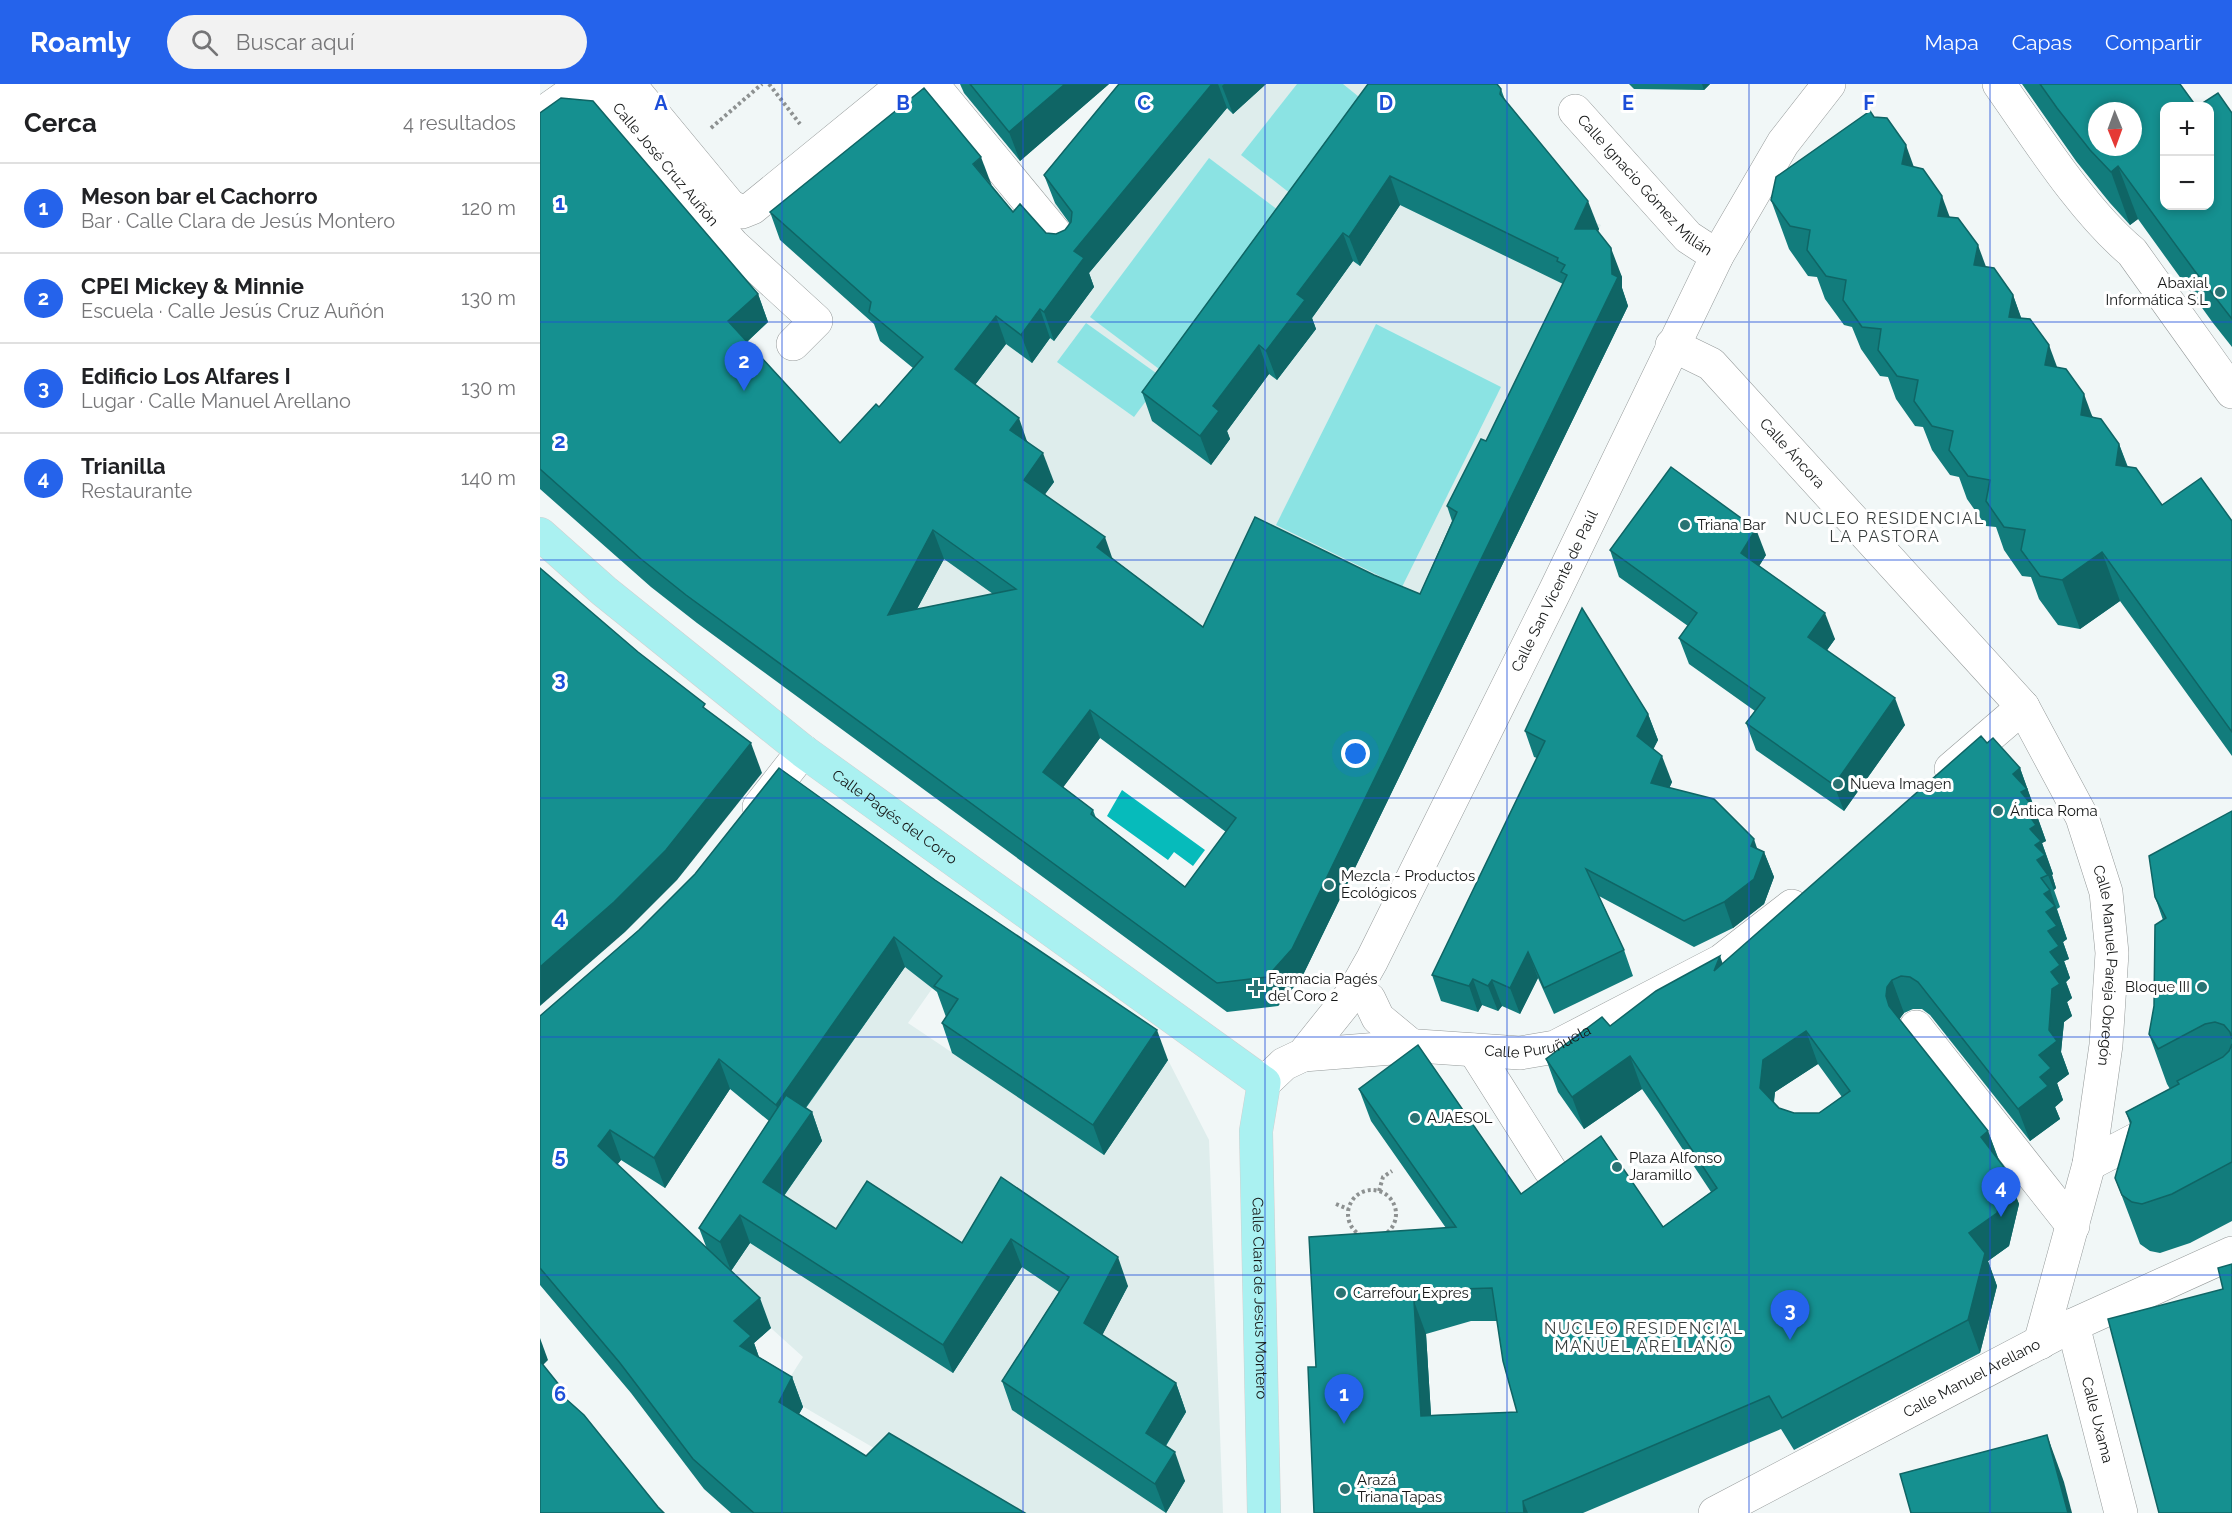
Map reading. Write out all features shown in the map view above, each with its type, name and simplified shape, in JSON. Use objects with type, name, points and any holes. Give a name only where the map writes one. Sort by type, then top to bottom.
[{"type":"main road","name":"Calle Pagés del Corro","points":[[540,534],[604,591],[803,751],[1264,1083]]},
{"type":"main road","name":"Calle Clara de Jesús Montero","points":[[1264,1083],[1256,1131],[1264,1513]]},
{"type":"street","points":[[540,115],[584,84]]},
{"type":"street","name":"Calle José Cruz Auñón","points":[[598,84],[733,245],[816,321],[793,344]]},
{"type":"street","points":[[629,84],[730,206],[742,212],[752,208],[904,84]]},
{"type":"street","points":[[733,245],[931,84],[1064,244]]},
{"type":"street","name":"Calle San Vicente de Paúl","points":[[1264,1083],[1284,1064],[1303,1055],[1355,990],[1555,591],[1717,256],[1783,143],[1829,84]]},
{"type":"street","points":[[1999,84],[2054,162],[2119,240],[2132,252],[2232,392]]},
{"type":"street","name":"Calle Ignacio Gómez Millán","points":[[1575,111],[1688,237],[1717,256]]},
{"type":"street","name":"Calle Áncora","points":[[1672,345],[1711,364],[2023,707]]},
{"type":"street","points":[[1925,791],[2023,707]]},
{"type":"street","name":"Calle Manuel Pareja Obregón","points":[[2023,707],[2082,817],[2106,892],[2112,953],[2108,1010],[2089,1164],[2040,1343]]},
{"type":"street","points":[[743,827],[803,751]]},
{"type":"street","name":"Calle Puruñuela","points":[[1303,1055],[1413,1047],[1520,1053],[1555,1047],[1722,961],[1812,889]]},
{"type":"street","points":[[1355,990],[1369,999],[1378,1018],[1413,1047]]},
{"type":"street","points":[[1916,1027],[2073,1226]]},
{"type":"street","points":[[1474,1050],[1550,1170]]},
{"type":"street","points":[[2089,1164],[2232,1090]]},
{"type":"street","name":"Calle Manuel Arellano","points":[[1715,1513],[2073,1325],[2232,1253]]},
{"type":"street","name":"Calle Uxama","points":[[2073,1325],[2121,1513]]},
{"type":"path","points":[[685,151],[762,84]]},
{"type":"path","points":[[769,84],[822,151]]},
{"type":"path","points":[[1379,1191],[1383,1177],[1392,1171]]},
{"type":"path","points":[[1379,1191],[1390,1198],[1394,1205],[1395,1221],[1391,1229],[1378,1238],[1363,1238],[1351,1227],[1348,1209],[1354,1197],[1360,1193],[1379,1191]]},
{"type":"path","points":[[1336,1204],[1348,1209]]},
{"type":"path","points":[[1391,1229],[1399,1234]]},
{"type":"shaded area","points":[[1151,84],[1480,84],[1575,214],[1601,225],[1590,248],[1622,278],[1621,287],[1607,295],[1628,306],[1418,738],[917,656],[842,463],[1090,237],[1052,207]]},
{"type":"shaded area","points":[[1297,84],[1343,84],[1364,101],[1291,194],[1241,155]]},
{"type":"shaded area","points":[[1209,158],[1290,219],[1171,378],[1090,317]]},
{"type":"shaded area","points":[[1086,323],[1163,378],[1134,417],[1057,362]]},
{"type":"shaded area","points":[[1376,324],[1501,387],[1402,587],[1276,525]]},
{"type":"shaded area","points":[[1122,790],[1205,850],[1193,866],[1174,852],[1168,860],[1107,816]]},
{"type":"shaded area","points":[[946,909],[974,929],[908,1023],[1048,1117],[1168,1060],[1209,1140],[1223,1513],[985,1513],[780,1393],[803,1357],[722,1284],[822,1141],[795,1123]]},
{"type":"building","points":[[970,84],[1065,84],[1009,132]]},
{"type":"building","points":[[1119,84],[1212,84],[1074,251],[1084,258],[1044,312],[1040,309],[1021,335],[996,316],[955,369],[1019,418],[1010,430],[1043,453],[1024,480],[1105,537],[1097,547],[1203,627],[1255,517],[1374,575],[1420,594],[1457,512],[1447,506],[1481,439],[1486,441],[1567,275],[1561,272],[1565,265],[1557,261],[1558,258],[1390,176],[1349,237],[1343,233],[1297,294],[1305,300],[1266,351],[1259,345],[1213,406],[1219,411],[1200,436],[1142,392],[1368,84],[1497,84],[1501,89],[1500,94],[1588,201],[1575,229],[1596,229],[1611,248],[1612,274],[1618,277],[1292,949],[1267,977],[1217,983],[686,595],[641,559],[540,469],[540,113],[561,98],[593,101],[758,294],[728,321],[840,443],[876,404],[879,407],[923,357],[869,312],[871,302],[770,212],[924,88],[981,157],[973,164],[1013,212],[1020,204],[1046,233],[1056,234],[1065,230],[1071,222],[1072,212],[1044,175]],"holes":[[[933,530],[1016,589],[888,615]],[[1090,710],[1236,818],[1185,887],[1091,814],[1093,810],[1043,772]]]},
{"type":"building","points":[[2040,84],[2180,84],[2193,102],[2160,102],[2160,210],[2214,210],[2214,102],[2204,102],[2218,93],[2232,113],[2232,319],[2118,166],[2111,172],[2096,156],[2142,156],[2142,102],[2088,102],[2088,147]]},
{"type":"building","points":[[1870,111],[1874,117],[1887,118],[1906,145],[1902,164],[1923,169],[1942,196],[1938,216],[1958,218],[1978,245],[1974,265],[1994,268],[2013,295],[2009,317],[2030,319],[2049,345],[2045,365],[2066,369],[2084,394],[2081,415],[2101,419],[2119,444],[2116,465],[2136,468],[2162,505],[2201,478],[2232,521],[2232,732],[2102,552],[2062,580],[2040,576],[2021,550],[2025,530],[2004,527],[1986,501],[1990,480],[1968,476],[1949,450],[1953,431],[1932,426],[1914,401],[1918,380],[1897,376],[1878,350],[1881,329],[1862,327],[1843,300],[1846,280],[1826,276],[1807,250],[1810,230],[1790,226],[1771,200],[1776,177]]},
{"type":"building","points":[[1671,467],[1756,529],[1741,553],[1825,613],[1808,637],[1895,698],[1834,785],[1746,723],[1765,698],[1679,638],[1697,613],[1610,550]]},
{"type":"building","points":[[540,568],[638,652],[705,704],[703,707],[751,743],[666,850],[614,902],[540,967]]},
{"type":"building","points":[[1582,608],[1648,714],[1637,736],[1662,756],[1651,783],[1714,799],[1754,839],[1751,846],[1764,852],[1754,879],[1724,902],[1684,921],[1586,869],[1624,950],[1544,988],[1528,952],[1510,988],[1492,980],[1488,986],[1473,979],[1469,986],[1432,975],[1545,741],[1525,731]]},
{"type":"building","points":[[1981,736],[1987,743],[1993,738],[2020,768],[2013,774],[2027,789],[2021,792],[2034,808],[2027,813],[2036,825],[2030,829],[2041,841],[2035,845],[2045,855],[2037,860],[2048,875],[2041,878],[2050,890],[2044,894],[2055,906],[2046,912],[2057,926],[2048,931],[2059,946],[2050,952],[2060,965],[2051,972],[2060,984],[2052,989],[2049,1030],[2057,1041],[2039,1055],[2051,1068],[2040,1077],[2048,1086],[2018,1109],[1918,982],[1910,977],[1901,976],[1892,980],[1887,987],[1886,996],[1889,1006],[1988,1131],[1981,1137],[2007,1171],[1997,1213],[1969,1233],[1985,1253],[1968,1320],[1782,1418],[1769,1396],[1523,1501],[1524,1513],[1314,1513],[1308,1367],[1316,1367],[1309,1237],[1456,1227],[1359,1089],[1418,1045],[1521,1194],[1601,1136],[1663,1227],[1717,1188],[1630,1056],[1572,1097],[1546,1059],[1602,1017],[1610,1026],[1656,991],[1720,956],[1714,971]],"holes":[[[1806,1031],[1850,1091],[1819,1113],[1794,1113],[1779,1108],[1760,1088],[1763,1060]],[[1492,1288],[1503,1361],[1517,1412],[1421,1416],[1414,1301],[1460,1289]]]},
{"type":"building","points":[[779,768],[935,880],[1157,1030],[1093,1125],[942,1023],[958,999],[934,986],[942,976],[894,937],[776,1105],[719,1059],[654,1158],[610,1130],[598,1146],[760,1298],[734,1321],[751,1336],[740,1346],[792,1377],[779,1402],[866,1456],[889,1433],[1025,1513],[754,1513],[693,1459],[620,1363],[540,1268],[540,1016],[639,930],[695,874]]},
{"type":"building","points":[[2232,811],[2232,1039],[2224,1025],[2215,1022],[2205,1024],[2158,1049],[2149,1034],[2154,1006],[2155,925],[2166,918],[2155,897],[2149,856]]},
{"type":"building","points":[[2232,1044],[2232,1162],[2172,1194],[2142,1204],[2132,1202],[2122,1195],[2115,1178],[2131,1122],[2126,1112],[2179,1084],[2177,1081],[2223,1057]]},
{"type":"building","points":[[786,1095],[812,1112],[763,1182],[836,1229],[867,1181],[962,1243],[1001,1177],[1118,1257],[1084,1323],[1176,1383],[1146,1433],[1175,1452],[1155,1484],[1002,1381],[1069,1277],[1011,1239],[943,1345],[740,1215],[720,1242],[699,1228]]},
{"type":"building","points":[[2232,1264],[2232,1513],[2159,1513],[2108,1319],[2223,1289],[2218,1268]]},
{"type":"building","points":[[540,1361],[560,1386],[556,1390],[584,1415],[664,1513],[540,1513]]},
{"type":"building","points":[[2047,1435],[2068,1513],[1911,1513],[1900,1474]]},
{"type":"place","name":"Abaxial Informática S.L","points":[[2220,292]]},
{"type":"place","name":"CPEI Mickey & Minnie","points":[[744,391]]},
{"type":"place","name":"Triana Bar","points":[[1685,525]]},
{"type":"place","name":"Nueva Imagen","points":[[1838,784]]},
{"type":"place","name":"Ántica Roma","points":[[1998,811]]},
{"type":"place","name":"Mezcla - Productos Ecológicos","points":[[1329,885]]},
{"type":"place","name":"Bloque III","points":[[2202,987]]},
{"type":"place","name":"Farmacia Pagés del Coro 2","points":[[1256,988]]},
{"type":"place","name":"AJAESOL","points":[[1415,1118]]},
{"type":"place","name":"Plaza Alfonso Jaramillo","points":[[1617,1167]]},
{"type":"place","name":"Trianilla","points":[[2001,1217]]},
{"type":"place","name":"Carrefour Expres","points":[[1341,1293]]},
{"type":"place","name":"Edificio Los Alfares I","points":[[1790,1340]]},
{"type":"place","name":"Meson bar el Cachorro","points":[[1344,1424]]},
{"type":"place","name":"Arazá Triana Tapas","points":[[1345,1489]]},
{"type":"district","name":"NUCLEO RESIDENCIAL LA PASTORA","points":[[1885,527]]},
{"type":"district","name":"NUCLEO RESIDENCIAL MANUEL ARELLANO","points":[[1644,1337]]}]
